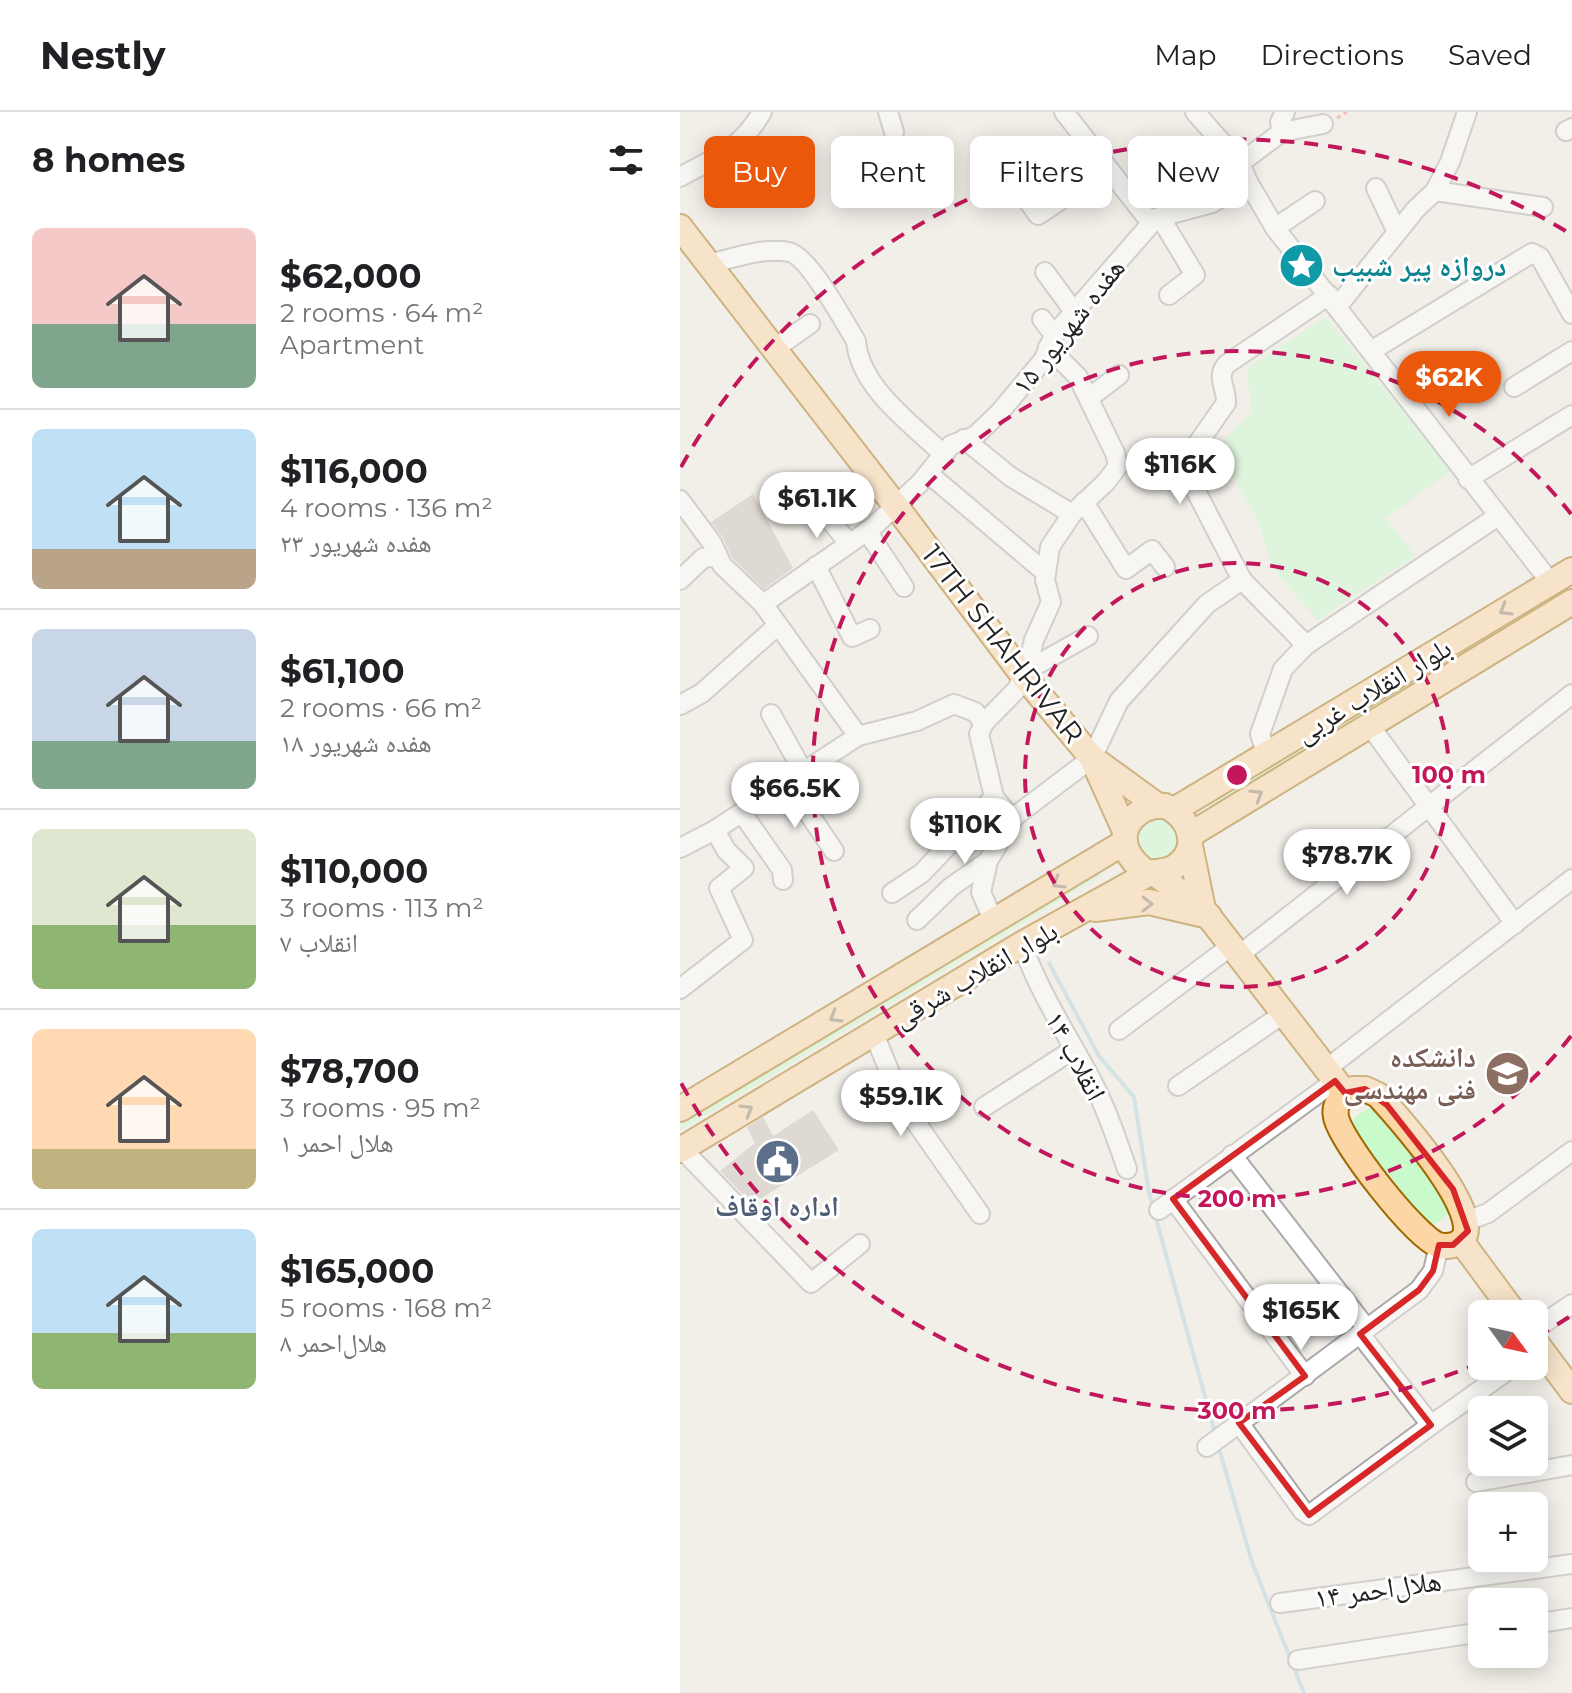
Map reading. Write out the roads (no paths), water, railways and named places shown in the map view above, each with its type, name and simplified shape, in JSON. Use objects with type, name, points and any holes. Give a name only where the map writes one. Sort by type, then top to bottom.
[{"type":"main road","name":"17TH SHAHRIVAR","points":[[680,227],[1022,674],[1092,758]]},
{"type":"main road","name":"بلوار انقلاب غربی","points":[[1166,808],[1267,755],[1572,570]]},
{"type":"main road","name":"بلوار انقلاب غربی","points":[[1190,840],[1572,602]]},
{"type":"main road","points":[[1092,758],[1182,816],[1206,912]]},
{"type":"main road","points":[[1092,758],[1134,862],[1206,912],[1335,1081],[1378,1095],[1453,1189],[1456,1236]]},
{"type":"main road","points":[[1125,837],[1136,813],[1166,808]]},
{"type":"main road","name":"بلوار انقلاب شرقی","points":[[680,1109],[994,922],[1125,837]]},
{"type":"main road","points":[[1150,873],[1175,867],[1187,854],[1190,840]]},
{"type":"main road","name":"بلوار انقلاب شرقی","points":[[681,1150],[1022,944],[1150,873]]},
{"type":"main road","points":[[1084,911],[1149,902],[1206,912]]},
{"type":"main road","points":[[1335,1081],[1336,1116],[1344,1136],[1405,1217],[1456,1236],[1504,1300]]},
{"type":"main road","points":[[1548,1359],[1572,1391]]},
{"type":"street","points":[[746,136],[762,112]]},
{"type":"street","points":[[888,112],[894,132]]},
{"type":"street","points":[[1064,112],[1082,136]]},
{"type":"street","points":[[1195,112],[1215,136]]},
{"type":"street","points":[[1282,132],[1280,122],[1285,112]]},
{"type":"street","points":[[1306,645],[1242,580],[1184,463],[1226,403],[1220,376],[1227,364],[1333,301],[1435,191],[1450,162],[1467,112]]},
{"type":"street","points":[[1248,167],[1282,132],[1323,124]]},
{"type":"street","points":[[680,177],[704,164]]},
{"type":"street","points":[[1112,174],[1156,220],[1195,275],[1169,295]]},
{"type":"street","points":[[1248,178],[1275,228],[1551,583]]},
{"type":"street","points":[[1376,188],[1397,232]]},
{"type":"street","points":[[1435,191],[1543,207]]},
{"type":"street","points":[[1275,228],[1315,201]]},
{"type":"street","points":[[1033,208],[1038,215],[1048,208]]},
{"type":"street","points":[[1156,220],[1196,208]]},
{"type":"street","name":"هفده شهریور ۱۵","points":[[763,604],[867,531],[929,474],[951,445],[975,436],[1000,412],[1044,359],[1051,341],[1156,220]]},
{"type":"street","points":[[709,264],[770,251],[793,252],[811,269],[856,341],[870,381],[944,455]]},
{"type":"street","points":[[1371,351],[1532,253],[1540,257],[1570,305]]},
{"type":"street","points":[[1045,272],[1075,313]]},
{"type":"street","points":[[1014,817],[994,797],[979,734],[984,723],[1018,688],[1051,602],[1045,580],[1050,547],[1078,508],[1118,466],[1089,398],[1078,377],[1051,341],[1042,319]]},
{"type":"street","points":[[774,349],[810,324]]},
{"type":"street","points":[[1514,387],[1572,351]]},
{"type":"street","points":[[1089,398],[1119,375]]},
{"type":"street","points":[[1468,479],[1572,415]]},
{"type":"street","points":[[964,439],[1011,477],[1078,508],[1126,569],[1152,550],[1165,567]]},
{"type":"street","points":[[929,474],[1046,573]]},
{"type":"street","points":[[680,500],[687,523],[738,583],[763,604],[858,736]]},
{"type":"street","points":[[824,513],[848,542]]},
{"type":"street","points":[[1267,755],[1260,734],[1283,669],[1306,645],[1498,516]]},
{"type":"street","points":[[867,531],[904,587]]},
{"type":"street","points":[[680,580],[703,558],[718,556]]},
{"type":"street","points":[[816,566],[852,637],[870,629]]},
{"type":"street","points":[[994,922],[981,892],[988,861],[1014,817],[1092,758],[1119,701],[1207,604],[1242,580]]},
{"type":"street","points":[[680,705],[702,693],[778,625]]},
{"type":"street","points":[[1022,674],[1031,665],[1088,636]]},
{"type":"street","points":[[1119,1030],[1234,951],[1430,805],[1572,694]]},
{"type":"street","points":[[680,848],[784,787],[858,736],[917,721],[954,704],[975,712],[984,723]]},
{"type":"street","points":[[771,714],[804,773]]},
{"type":"street","points":[[1370,726],[1515,924]]},
{"type":"street","points":[[784,787],[805,808],[834,851]]},
{"type":"street","points":[[892,893],[922,873],[994,797]]},
{"type":"street","points":[[742,813],[782,870],[783,880]]},
{"type":"street","points":[[680,989],[743,940],[719,888],[744,868],[726,850],[715,830]]},
{"type":"street","points":[[917,920],[951,887],[988,861]]},
{"type":"street","points":[[1305,1376],[1166,1205],[1335,1081],[1515,924],[1572,879]]},
{"type":"street","name":"انقلاب ۱۴","points":[[1022,944],[1035,979],[1112,1123],[1127,1169]]},
{"type":"street","points":[[1178,1086],[1283,1014]]},
{"type":"street","points":[[874,1034],[893,1080],[915,1121],[980,1214]]},
{"type":"street","points":[[984,1107],[1074,1049]]},
{"type":"street","points":[[681,1150],[811,1283],[860,1244]]},
{"type":"street","points":[[1207,1447],[1419,1290],[1456,1236],[1572,1151]]},
{"type":"street","points":[[1232,1155],[1431,1425]]},
{"type":"street","points":[[1548,1329],[1572,1304]]},
{"type":"street","points":[[1239,1423],[1309,1515],[1494,1380]]},
{"type":"street","points":[[1476,1482],[1572,1465]]},
{"type":"street","name":"هلال‌احمر ۱۴","points":[[1280,1603],[1572,1564]]},
{"type":"street","points":[[1548,1622],[1572,1618]]},
{"type":"street","points":[[1298,1660],[1468,1634]]},
{"type":"waterway","points":[[1049,963],[1099,1056],[1134,1097],[1149,1193],[1215,1433]]},
{"type":"waterway","points":[[1218,1445],[1252,1562],[1304,1693]]},
{"type":"place","name":"دروازه پیر شبیب","points":[[1301,266]]},
{"type":"place","name":"دانشکده فنی مهندسی","points":[[1507,1073]]},
{"type":"place","name":"اداره اوقاف","points":[[777,1161]]}]
